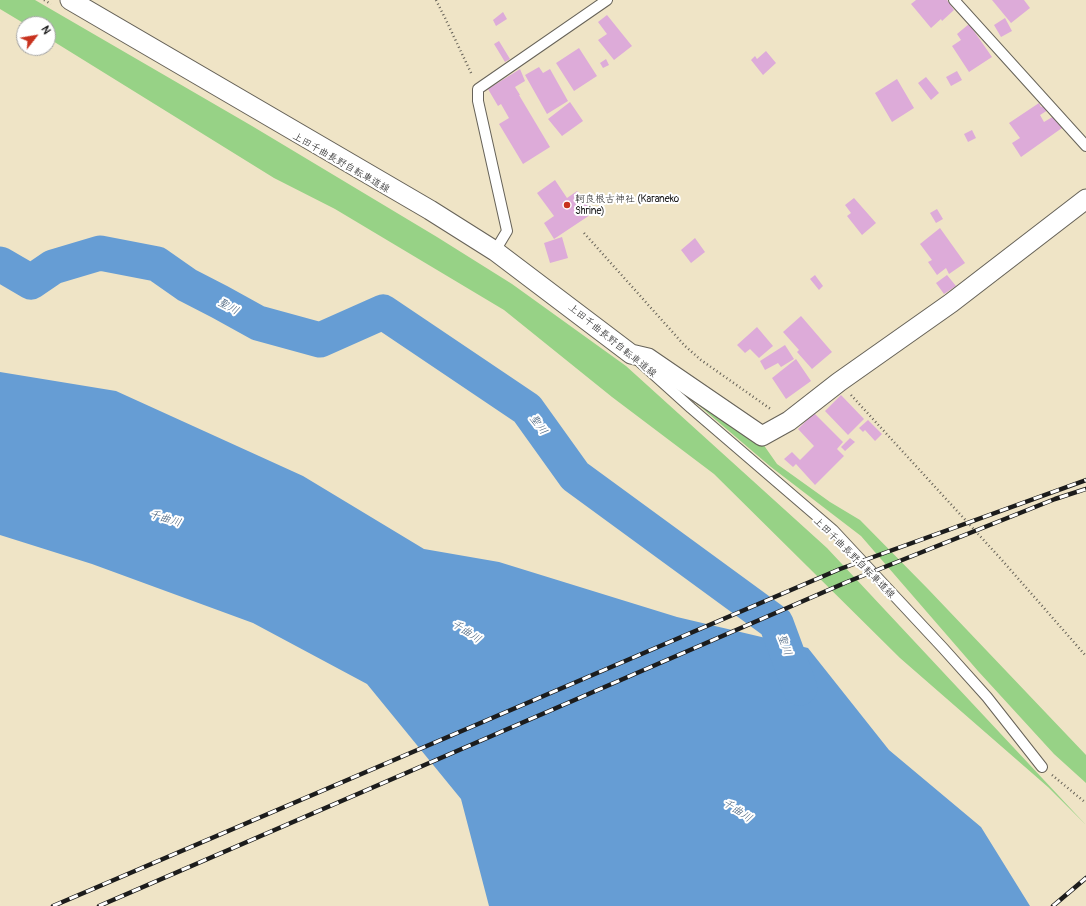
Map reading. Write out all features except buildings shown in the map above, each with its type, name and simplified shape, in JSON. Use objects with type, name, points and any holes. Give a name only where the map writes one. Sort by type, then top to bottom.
[{"type":"street","points":[[70,0],[430,210],[495,251],[631,354],[648,358],[762,436],[789,421],[839,382],[951,304],[1086,198]]},
{"type":"lane","points":[[495,251],[507,231],[478,101],[478,89],[607,0]]},
{"type":"lane","points":[[954,0],[1086,146]]},
{"type":"lane","points":[[631,354],[833,530],[987,697],[1042,767]]},
{"type":"path","points":[[44,0],[51,4]]},
{"type":"path","points":[[436,0],[478,89]]},
{"type":"path","points":[[584,233],[686,346],[701,360],[789,421]]},
{"type":"path","points":[[839,382],[1001,558],[1086,656]]},
{"type":"path","points":[[1042,767],[1086,803]]},
{"type":"green space","points":[[0,0],[35,0],[252,126],[437,237],[512,284],[626,366],[827,548],[1086,825],[1048,787],[900,658],[714,474],[612,397],[504,310],[335,209],[274,178],[56,43],[56,16],[16,16],[16,19],[0,9]]},
{"type":"green space","points":[[655,368],[763,444],[777,464],[830,502],[860,520],[1086,755],[1086,783],[1054,754],[978,671],[861,536],[771,467]]},
{"type":"water","name":"千曲川","points":[[0,372],[116,391],[303,476],[424,549],[499,562],[677,617],[808,648],[889,750],[981,827],[1030,906],[489,906],[461,799],[367,684],[253,623],[92,564],[0,535]]},
{"type":"waterway","name":"聖川","points":[[0,264],[31,282],[53,267],[100,253],[157,264],[187,285],[258,323],[320,340],[383,312],[527,409],[575,476],[776,623],[800,688]]},
{"type":"railway","points":[[53,906],[840,569],[1086,480]]},
{"type":"railway","points":[[99,906],[847,582],[1055,499],[1086,489]]},
{"type":"railway","points":[[1053,906],[1086,878]]},
{"type":"place","name":"軻良根古神社 (Karaneko Shrine)","points":[[567,205]]}]
